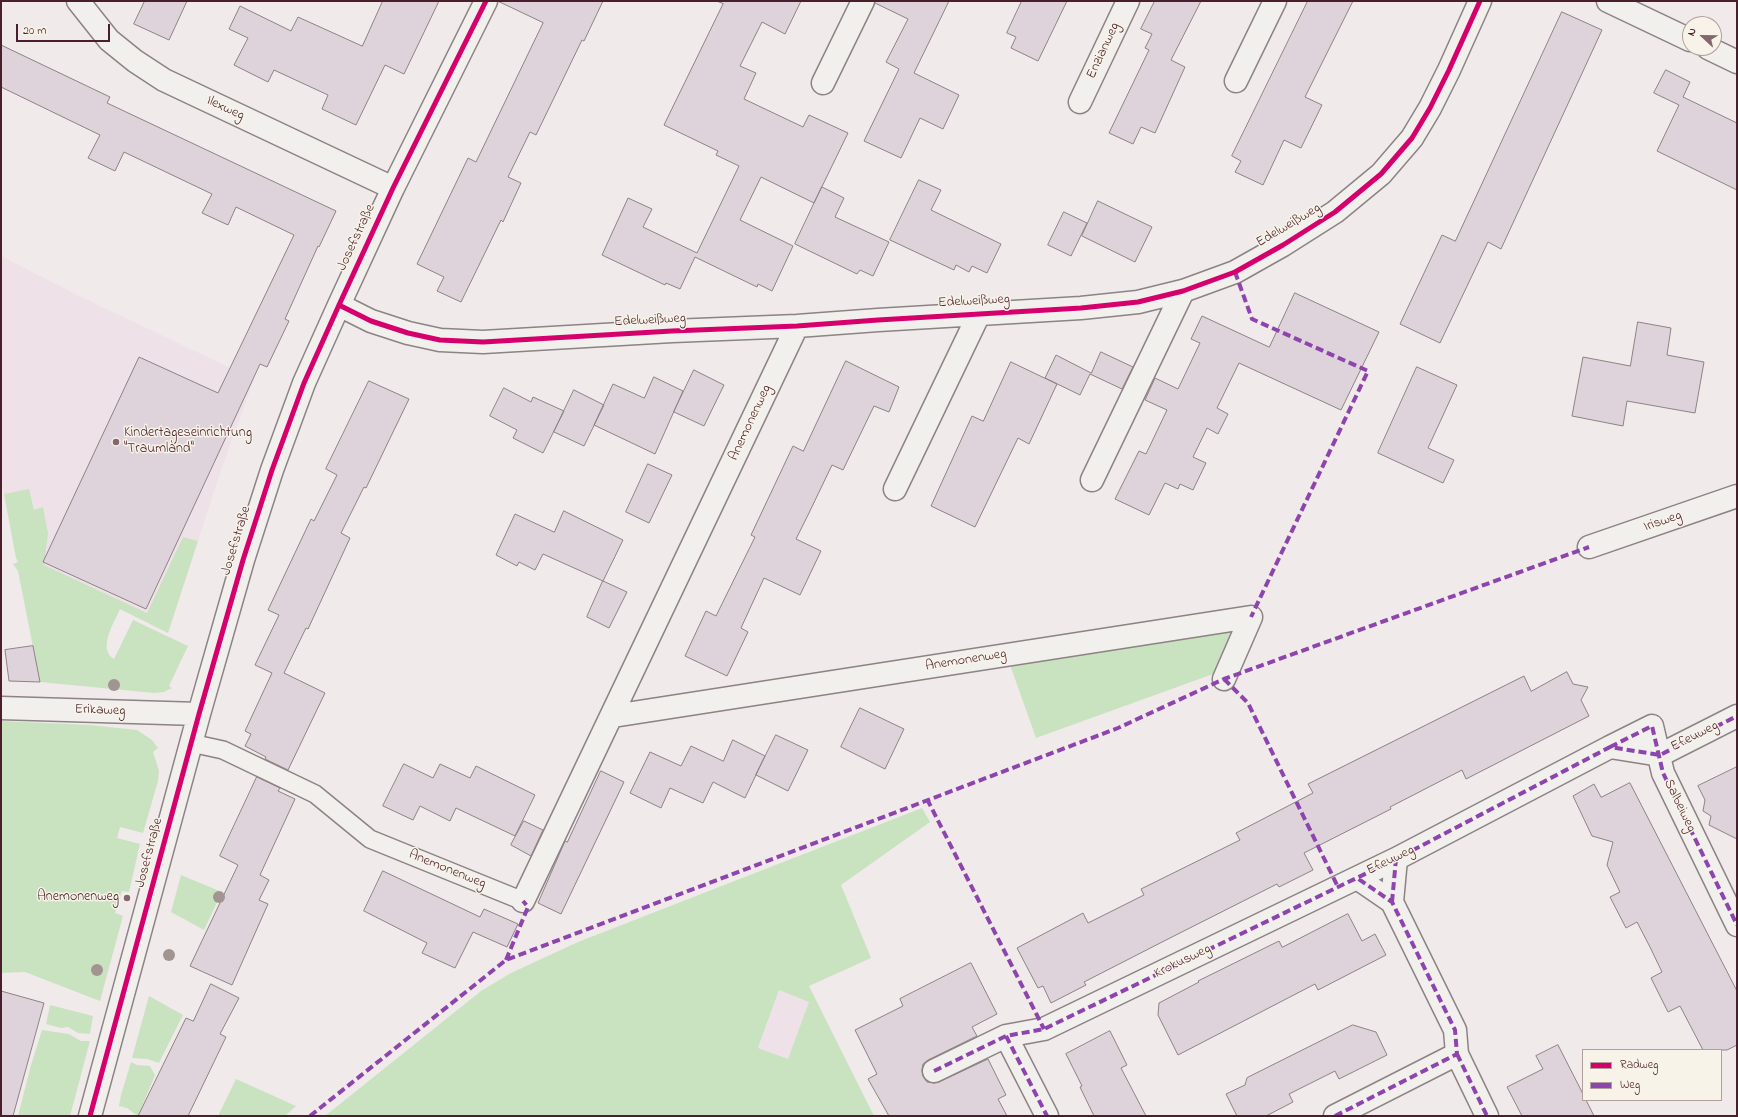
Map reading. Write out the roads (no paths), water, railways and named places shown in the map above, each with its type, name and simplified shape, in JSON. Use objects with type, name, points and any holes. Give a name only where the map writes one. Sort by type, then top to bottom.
[{"type":"street","name":"Ilexweg","points":[[78,1],[109,40],[135,62],[164,80],[393,188]]},
{"type":"street","name":"Josefstraße","points":[[90,1116],[199,714],[243,560],[272,470],[304,383],[339,305],[393,188],[486,1]]},
{"type":"street","points":[[823,83],[863,1]]},
{"type":"street","name":"Enzianweg","points":[[1080,102],[1128,1]]},
{"type":"street","points":[[1236,81],[1275,1]]},
{"type":"street","name":"Edelweißweg","points":[[339,305],[371,321],[408,333],[440,340],[483,342],[672,331],[797,326],[1081,308],[1131,303],[1183,291],[1235,272],[1283,245],[1336,212],[1381,174],[1412,138],[1430,108],[1480,1]]},
{"type":"street","points":[[1608,1],[1682,36]]},
{"type":"street","points":[[1722,55],[1737,62]]},
{"type":"street","points":[[1092,480],[1183,291]]},
{"type":"street","name":"Edelweißweg","points":[[895,489],[979,314]]},
{"type":"street","name":"Anemonenweg","points":[[523,901],[613,716],[797,326]]},
{"type":"street","name":"Irisweg","points":[[1589,547],[1737,496]]},
{"type":"street","name":"Anemonenweg","points":[[613,716],[1251,617],[1224,680]]},
{"type":"street","name":"Erikaweg","points":[[1,708],[199,714]]},
{"type":"street","name":"Efeuweg","points":[[1457,1054],[1455,1030],[1392,902],[1357,878],[1610,748],[1660,755],[1737,716]]},
{"type":"street","name":"Salbeiweg","points":[[1660,755],[1663,773],[1737,925]]},
{"type":"street","points":[[1392,902],[1396,859]]},
{"type":"street","name":"Krokusweg","points":[[934,1071],[1006,1036],[1044,1029],[1357,878]]},
{"type":"street","points":[[1006,1036],[1047,1116]]},
{"type":"street","points":[[1335,1116],[1457,1054],[1487,1116]]},
{"type":"lane","name":"Anemonenweg","points":[[192,743],[223,750],[315,794],[370,839],[523,901]]},
{"type":"place","name":"Kindertageseinrichtung \"Traumland\"","points":[[116,442]]},
{"type":"place","name":"Anemonenweg","points":[[127,898]]}]
